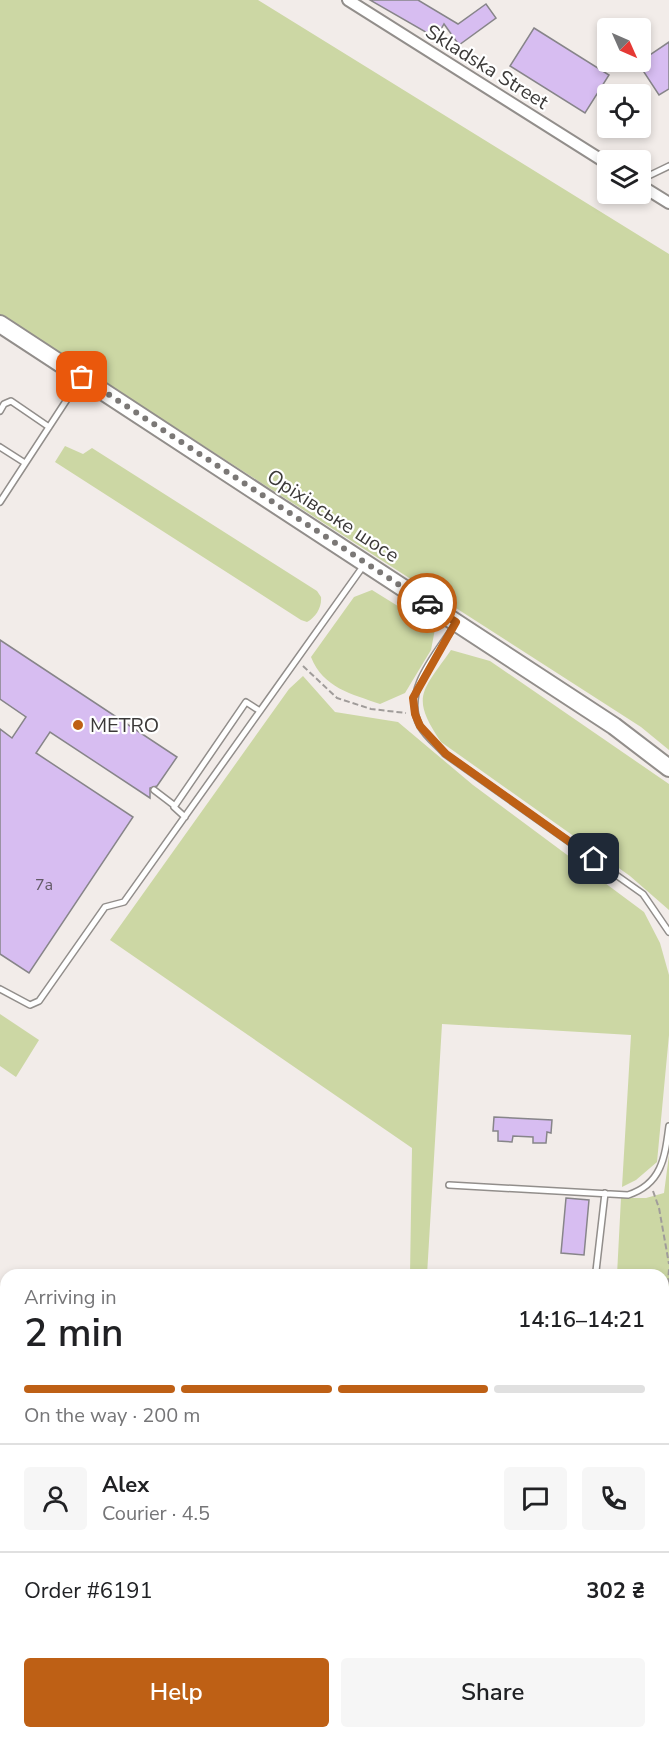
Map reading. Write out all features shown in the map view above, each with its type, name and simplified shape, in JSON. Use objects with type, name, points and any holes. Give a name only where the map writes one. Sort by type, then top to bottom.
[{"type":"highway","name":"Оріхівське шосе","points":[[0,324],[614,726],[669,768]]},
{"type":"street","name":"Skladska Street","points":[[348,0],[597,157]]},
{"type":"street","points":[[651,192],[669,203]]},
{"type":"lane","points":[[651,175],[669,166]]},
{"type":"lane","points":[[0,502],[82,377]]},
{"type":"lane","points":[[0,411],[4,404],[12,401],[49,427]]},
{"type":"lane","points":[[0,447],[25,464]]},
{"type":"lane","points":[[0,990],[30,1005],[39,1001],[105,907],[124,902],[365,563]]},
{"type":"lane","points":[[456,622],[413,698],[415,714],[427,735],[446,754],[643,894],[669,932]]},
{"type":"lane","points":[[185,817],[175,810],[176,806],[246,702],[260,711]]},
{"type":"lane","points":[[154,790],[176,806]]},
{"type":"lane","points":[[449,1185],[628,1195],[640,1191],[650,1183],[664,1163],[669,1126]]},
{"type":"lane","points":[[596,1269],[605,1193]]},
{"type":"path","points":[[297,660],[337,698],[371,710],[415,714]]},
{"type":"path","points":[[650,1183],[659,1208],[669,1264]]},
{"type":"green space","points":[[0,0],[258,0],[669,254],[669,750],[641,727],[0,315]]},
{"type":"green space","points":[[65,446],[83,454],[92,448],[317,591],[321,597],[318,611],[307,622],[301,620],[55,462]]},
{"type":"green space","points":[[372,590],[435,629],[431,650],[405,693],[380,704],[349,693],[331,683],[316,668],[311,657],[354,597]]},
{"type":"green space","points":[[451,650],[490,661],[669,784],[669,910],[630,876],[441,742],[431,727],[423,704],[427,685]]},
{"type":"green space","points":[[303,676],[335,712],[398,722],[473,785],[644,912],[660,943],[669,975],[669,1035],[657,1162],[636,1180],[622,1187],[631,1035],[442,1024],[427,1269],[410,1269],[412,1148],[110,940],[289,689]]},
{"type":"green space","points":[[0,1014],[39,1040],[16,1077],[0,1066]]},
{"type":"green space","points":[[669,1155],[669,1269],[617,1269],[621,1198],[646,1198],[664,1193]]},
{"type":"building","points":[[370,0],[418,0],[458,24],[486,4],[496,18],[459,45],[444,24],[436,38]]},
{"type":"building","points":[[534,28],[597,67],[597,72],[609,75],[603,84],[597,84],[597,94],[585,113],[510,66]]},
{"type":"building","points":[[669,42],[669,89],[659,95],[644,72],[651,72],[651,54]]},
{"type":"building","name":"METRO","points":[[0,640],[177,757],[157,786],[150,788],[150,798],[50,732],[36,753],[133,817],[29,973],[0,954],[0,729],[12,738],[26,717],[0,699]]},
{"type":"building","points":[[494,1117],[552,1120],[551,1133],[547,1132],[546,1143],[533,1143],[533,1137],[513,1136],[512,1142],[498,1141],[498,1131],[493,1131]]},
{"type":"building","points":[[566,1198],[589,1200],[584,1255],[561,1253]]},
{"type":"way so far","points":[[82,377],[427,603]]},
{"type":"place","name":"METRO","points":[[78,725]]},
{"type":"route","points":[[427,603],[456,622],[413,698],[415,714],[420,726],[446,754],[594,859]]}]
